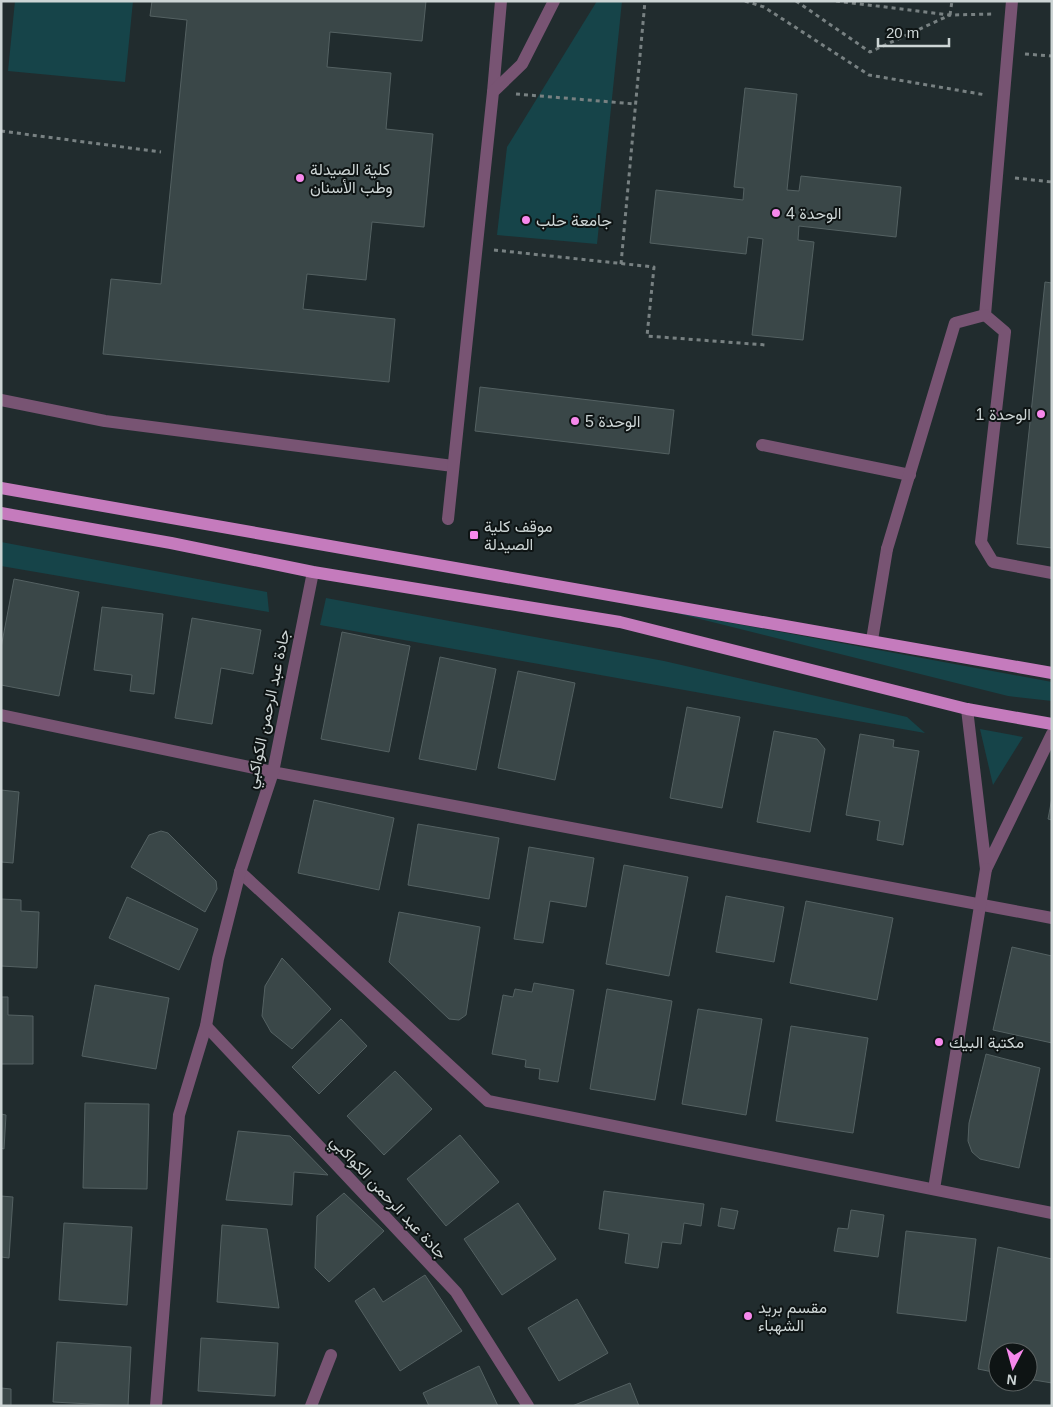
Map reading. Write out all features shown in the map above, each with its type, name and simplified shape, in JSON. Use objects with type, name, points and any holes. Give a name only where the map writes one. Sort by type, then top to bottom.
[{"type":"main road","points":[[1,488],[486,575],[872,640],[1052,673]]},
{"type":"main road","points":[[1,513],[171,543],[313,572],[620,622],[967,709],[1052,724]]},
{"type":"street","points":[[448,519],[493,92],[500,1]]},
{"type":"street","points":[[493,92],[522,64],[554,1]]},
{"type":"street","points":[[984,315],[1012,7]]},
{"type":"street","points":[[872,640],[887,549],[956,323],[984,315]]},
{"type":"street","points":[[984,315],[1005,332],[981,542],[993,562],[1052,573]]},
{"type":"street","points":[[1,400],[105,421],[453,466]]},
{"type":"street","points":[[762,445],[910,475]]},
{"type":"street","name":"جادة عبد الرحمن الكواكبي","points":[[156,1406],[179,1115],[206,1026],[218,960],[240,872],[273,772],[313,572]]},
{"type":"street","points":[[934,1189],[986,869],[967,709]]},
{"type":"street","points":[[1,715],[273,772],[1052,918]]},
{"type":"street","points":[[986,869],[1052,734]]},
{"type":"street","points":[[240,872],[488,1102],[1052,1213]]},
{"type":"street","name":"جادة عبد الرحمن الكواكبي","points":[[206,1026],[456,1292],[528,1406]]},
{"type":"street","points":[[311,1406],[331,1355]]},
{"type":"path","points":[[621,264],[645,1]]},
{"type":"path","points":[[745,1],[764,7],[869,76],[1004,98]]},
{"type":"path","points":[[796,1],[870,52],[950,15]]},
{"type":"path","points":[[836,1],[950,15],[1012,7]]},
{"type":"path","points":[[950,15],[952,1]]},
{"type":"path","points":[[1008,52],[1052,56]]},
{"type":"path","points":[[493,92],[636,104]]},
{"type":"path","points":[[1,131],[162,152]]},
{"type":"path","points":[[997,176],[1052,182]]},
{"type":"path","points":[[476,248],[654,268],[647,336],[766,345]]},
{"type":"shaded area","points":[[15,1],[133,1],[125,82],[8,71]]},
{"type":"shaded area","points":[[597,1],[622,1],[597,244],[497,235],[507,147]]},
{"type":"shaded area","points":[[1,542],[267,592],[269,612],[1,566]]},
{"type":"shaded area","points":[[326,598],[664,661],[907,717],[925,733],[320,625]]},
{"type":"shaded area","points":[[672,612],[1052,682],[1052,701],[1008,696]]},
{"type":"shaded area","points":[[980,729],[1023,737],[993,785]]},
{"type":"building","name":"كلية الصيدلة وطب الأسنان","points":[[152,1],[426,1],[422,41],[330,32],[327,67],[391,73],[386,129],[433,134],[424,227],[372,222],[366,280],[307,274],[303,309],[395,319],[389,382],[103,354],[111,279],[161,284],[187,20],[150,16]]},
{"type":"building","name":"الوحدة 4","points":[[745,88],[797,94],[787,190],[799,191],[801,176],[901,187],[896,237],[799,226],[798,240],[814,242],[803,340],[752,335],[763,239],[748,237],[746,254],[650,243],[656,190],[743,200],[744,188],[734,187]]},
{"type":"building","name":"الوحدة 1","points":[[1045,282],[1052,283],[1052,548],[1017,544]]},
{"type":"building","name":"الوحدة 5","points":[[480,387],[674,410],[669,454],[475,431]]},
{"type":"building","points":[[14,579],[79,592],[59,696],[1,685],[1,648]]},
{"type":"building","points":[[102,607],[163,614],[154,694],[130,691],[132,675],[94,670]]},
{"type":"building","points":[[192,618],[261,630],[253,674],[221,668],[212,724],[175,718]]},
{"type":"building","points":[[342,632],[410,646],[389,752],[321,739]]},
{"type":"building","points":[[440,657],[496,669],[476,770],[419,759]]},
{"type":"building","points":[[518,671],[575,683],[555,780],[498,768]]},
{"type":"building","points":[[687,707],[740,717],[722,808],[670,798]]},
{"type":"building","points":[[774,731],[817,739],[825,749],[810,832],[757,822]]},
{"type":"building","points":[[860,734],[894,740],[893,747],[919,751],[903,845],[877,840],[880,821],[846,815]]},
{"type":"building","points":[[1,790],[19,792],[13,863],[1,862]]},
{"type":"building","points":[[1052,798],[1052,820],[1048,819]]},
{"type":"building","points":[[314,800],[394,818],[379,890],[298,873]]},
{"type":"building","points":[[418,824],[499,838],[489,899],[408,885]]},
{"type":"building","points":[[161,831],[168,833],[216,881],[217,889],[205,912],[131,867],[149,835]]},
{"type":"building","points":[[529,847],[594,858],[586,907],[550,901],[543,943],[514,939]]},
{"type":"building","points":[[624,865],[688,877],[669,976],[606,964]]},
{"type":"building","points":[[726,896],[784,907],[774,962],[716,952]]},
{"type":"building","points":[[127,897],[198,929],[179,970],[109,938]]},
{"type":"building","points":[[1,899],[21,900],[21,911],[39,912],[37,968],[1,966]]},
{"type":"building","points":[[806,901],[893,918],[877,1000],[790,983]]},
{"type":"building","points":[[399,912],[480,927],[466,1015],[459,1020],[449,1019],[389,962]]},
{"type":"building","points":[[1012,947],[1052,956],[1052,1043],[993,1030]]},
{"type":"building","points":[[282,958],[331,1009],[292,1049],[271,1032],[262,1016],[265,986]]},
{"type":"building","points":[[534,983],[574,990],[558,1082],[539,1079],[540,1069],[525,1067],[526,1060],[492,1054],[503,995],[513,997],[515,989],[532,992]]},
{"type":"building","points":[[95,985],[169,998],[156,1069],[82,1056]]},
{"type":"building","points":[[607,989],[672,1001],[655,1100],[590,1089]]},
{"type":"building","points":[[1,997],[8,997],[8,1015],[33,1016],[33,1064],[1,1064]]},
{"type":"building","points":[[698,1009],[762,1019],[746,1115],[682,1104]]},
{"type":"building","points":[[341,1019],[367,1046],[319,1094],[292,1067]]},
{"type":"building","points":[[791,1026],[868,1038],[853,1133],[776,1121]]},
{"type":"building","points":[[986,1054],[1040,1068],[1019,1168],[980,1159],[972,1152],[968,1141],[969,1123]]},
{"type":"building","points":[[395,1071],[432,1109],[384,1155],[347,1116]]},
{"type":"building","points":[[85,1103],[149,1104],[147,1189],[83,1188]]},
{"type":"building","points":[[1,1114],[6,1115],[4,1149],[1,1148]]},
{"type":"building","points":[[238,1131],[290,1136],[328,1175],[294,1172],[292,1205],[226,1200]]},
{"type":"building","points":[[460,1135],[499,1182],[446,1226],[407,1179]]},
{"type":"building","points":[[604,1191],[704,1204],[701,1226],[684,1223],[681,1244],[662,1242],[658,1268],[625,1263],[629,1234],[599,1229]]},
{"type":"building","points":[[344,1193],[384,1231],[329,1282],[315,1268],[317,1216]]},
{"type":"building","points":[[1,1196],[13,1197],[9,1258],[1,1257]]},
{"type":"building","points":[[518,1203],[556,1259],[502,1295],[464,1239]]},
{"type":"building","points":[[721,1208],[738,1211],[734,1229],[718,1226]]},
{"type":"building","points":[[851,1210],[884,1215],[878,1257],[834,1251],[838,1228],[848,1229]]},
{"type":"building","points":[[64,1223],[132,1227],[127,1305],[59,1300]]},
{"type":"building","points":[[222,1225],[267,1229],[279,1308],[217,1302]]},
{"type":"building","points":[[906,1231],[976,1239],[966,1321],[897,1313]]},
{"type":"building","points":[[998,1247],[1052,1259],[1052,1383],[1038,1381],[1038,1342],[988,1342],[988,1371],[978,1369]]},
{"type":"building","points":[[425,1275],[462,1331],[400,1371],[355,1301],[374,1288],[383,1302]]},
{"type":"building","points":[[577,1299],[608,1353],[559,1381],[528,1328]]},
{"type":"building","points":[[201,1338],[278,1343],[275,1396],[198,1391]]},
{"type":"building","points":[[57,1342],[131,1347],[128,1406],[53,1402]]},
{"type":"building","points":[[479,1366],[498,1406],[429,1406],[423,1393]]},
{"type":"building","points":[[630,1383],[639,1406],[572,1406]]},
{"type":"building","points":[[1,1388],[11,1389],[11,1406],[1,1406]]},
{"type":"place","name":"كلية الصيدلة وطب الأسنان","points":[[300,178]]},
{"type":"place","name":"الوحدة 4","points":[[776,213]]},
{"type":"place","name":"جامعة حلب","points":[[526,220]]},
{"type":"place","name":"الوحدة 1","points":[[1041,414]]},
{"type":"place","name":"الوحدة 5","points":[[575,421]]},
{"type":"place","name":"موقف كلية الصيدلة","points":[[474,535]]},
{"type":"place","name":"مكتبة البيك","points":[[939,1042]]},
{"type":"place","name":"مقسم بريد الشهباء","points":[[748,1316]]}]
